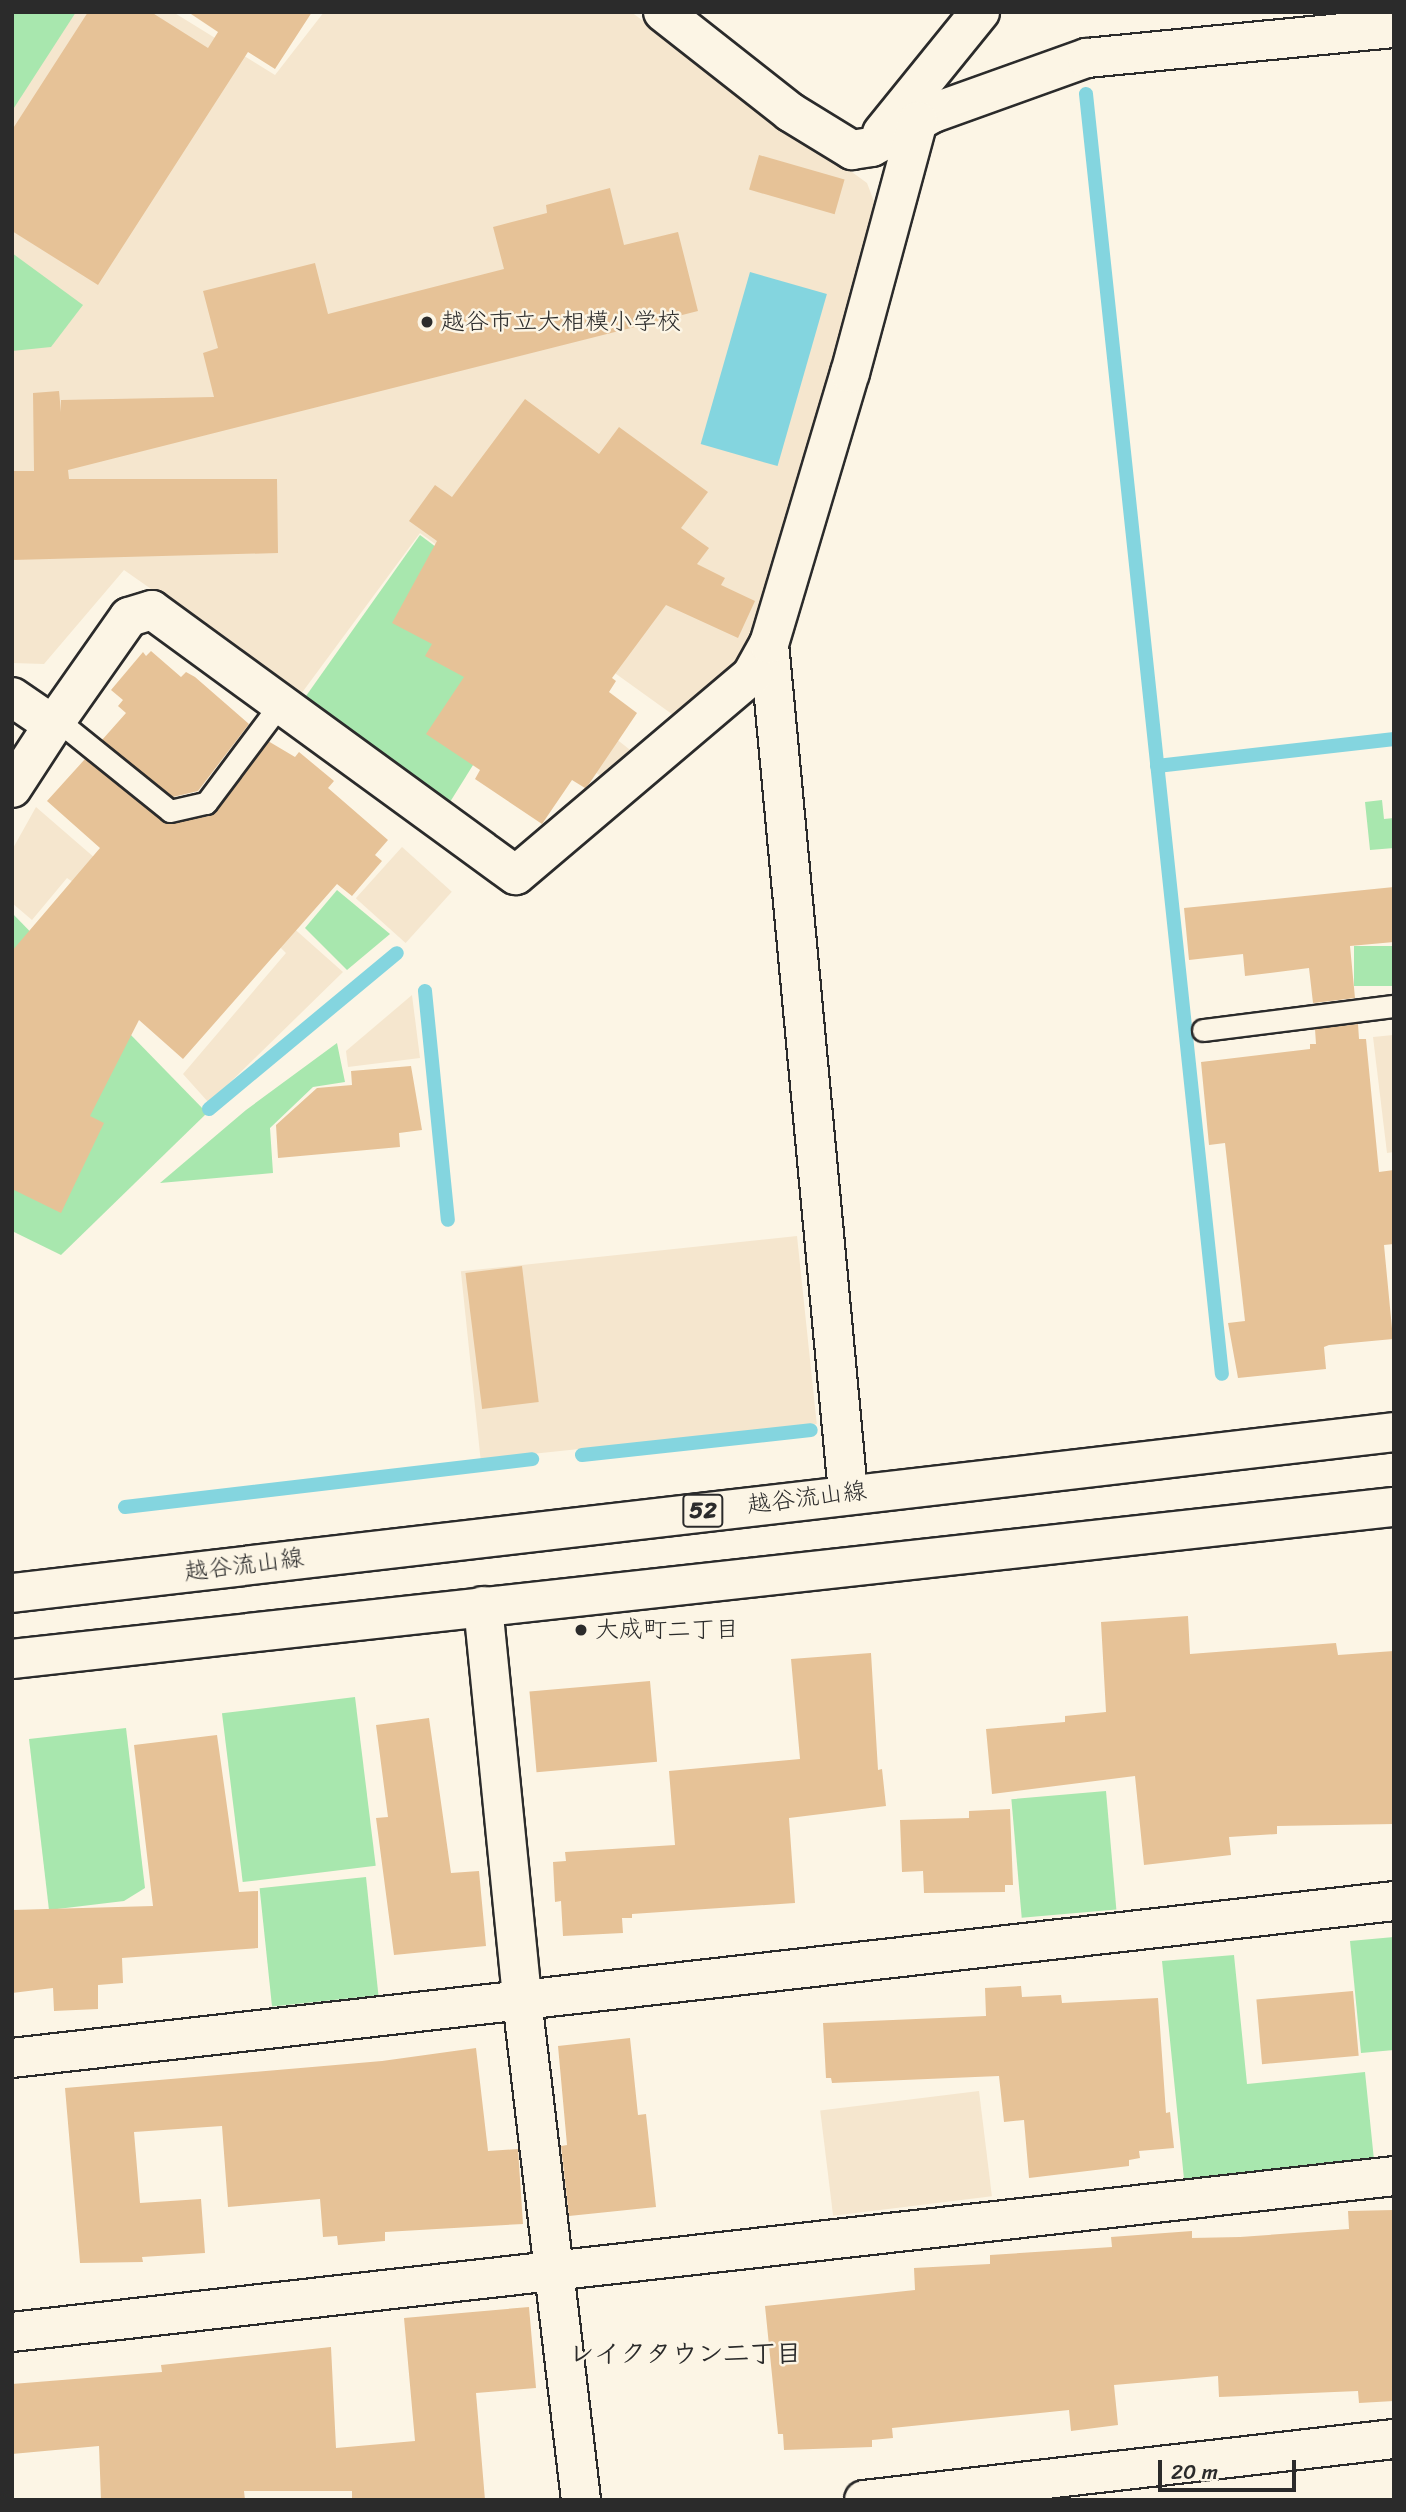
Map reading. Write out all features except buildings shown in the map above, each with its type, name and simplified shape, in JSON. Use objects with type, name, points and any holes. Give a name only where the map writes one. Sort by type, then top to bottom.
[{"type":"street","points":[[663,12],[790,112],[852,150],[872,147],[918,121],[1087,58],[1394,28]]},
{"type":"street","points":[[872,147],[980,12]]},
{"type":"street","points":[[12,789],[54,722],[130,617],[152,610],[516,875],[751,676],[769,644],[850,373],[918,121]]},
{"type":"street","points":[[769,644],[848,1493]]},
{"type":"street","points":[[12,696],[54,722]]},
{"type":"street","name":"越谷流山線","points":[[12,1593],[848,1493],[1394,1432]]},
{"type":"street","points":[[12,1659],[1394,1507]]},
{"type":"street","points":[[483,1606],[522,2000],[580,2500]]},
{"type":"street","points":[[12,2058],[1394,1901]]},
{"type":"street","points":[[12,2332],[554,2274],[1394,2176]]},
{"type":"street","points":[[864,2500],[1394,2439]]},
{"type":"lane","points":[[54,722],[170,811],[206,803],[280,704]]},
{"type":"lane","points":[[1203,1030],[1394,1006]]},
{"type":"shaded area","name":"越谷市立大相模小学校","points":[[12,12],[173,12],[275,75],[324,12],[631,12],[867,183],[875,204],[779,564],[744,657],[676,717],[420,533],[301,694],[124,570],[44,664],[12,663]]},
{"type":"shaded area","points":[[601,727],[634,753],[602,777],[579,761]]},
{"type":"shaded area","points":[[36,807],[103,865],[82,888],[67,878],[32,920],[12,903],[12,850]]},
{"type":"shaded area","points":[[402,847],[452,892],[406,943],[356,898]]},
{"type":"shaded area","points":[[246,886],[343,972],[209,1103],[183,1074],[286,953],[233,901]]},
{"type":"shaded area","points":[[412,995],[420,1058],[348,1067],[346,1051]]},
{"type":"shaded area","points":[[1393,1035],[1394,1152],[1387,1153],[1373,1037]]},
{"type":"shaded area","points":[[797,1236],[817,1424],[481,1459],[461,1271]]},
{"type":"shaded area","points":[[979,2091],[992,2196],[833,2216],[820,2110]]},
{"type":"green space","points":[[12,12],[76,12],[12,111]]},
{"type":"green space","points":[[12,253],[83,305],[51,347],[12,351]]},
{"type":"green space","points":[[420,535],[512,604],[523,685],[450,802],[306,696]]},
{"type":"green space","points":[[1382,800],[1384,819],[1394,818],[1394,848],[1370,850],[1365,802]]},
{"type":"green space","points":[[337,890],[390,934],[347,970],[305,928]]},
{"type":"green space","points":[[12,913],[207,1113],[61,1255],[12,1231]]},
{"type":"green space","points":[[1354,946],[1394,946],[1394,986],[1354,986]]},
{"type":"green space","points":[[337,1043],[345,1082],[313,1087],[270,1128],[273,1173],[160,1183],[246,1110]]},
{"type":"green space","points":[[355,1697],[376,1866],[243,1882],[222,1713]]},
{"type":"green space","points":[[126,1728],[145,1888],[124,1901],[49,1910],[29,1739]]},
{"type":"green space","points":[[1106,1791],[1116,1910],[1022,1918],[1011,1799]]},
{"type":"green space","points":[[366,1877],[378,1995],[272,2007],[260,1888]]},
{"type":"green space","points":[[1394,1937],[1394,2050],[1361,2053],[1350,1941]]},
{"type":"green space","points":[[1234,1955],[1247,2084],[1365,2072],[1374,2160],[1184,2179],[1162,1961]]},
{"type":"water","points":[[750,272],[827,294],[778,466],[701,444]]},
{"type":"waterway","points":[[1086,94],[1222,1374]]},
{"type":"waterway","points":[[1157,766],[1394,739]]},
{"type":"waterway","points":[[209,1109],[397,953]]},
{"type":"waterway","points":[[425,991],[448,1220]]},
{"type":"waterway","points":[[582,1455],[811,1430]]},
{"type":"waterway","points":[[125,1507],[532,1459]]},
{"type":"place","name":"越谷市立大相模小学校","points":[[427,322]]},
{"type":"place","name":"大成町二丁目","points":[[581,1630]]},
{"type":"district","name":"レイクタウン二丁目","points":[[685,2354]]}]
